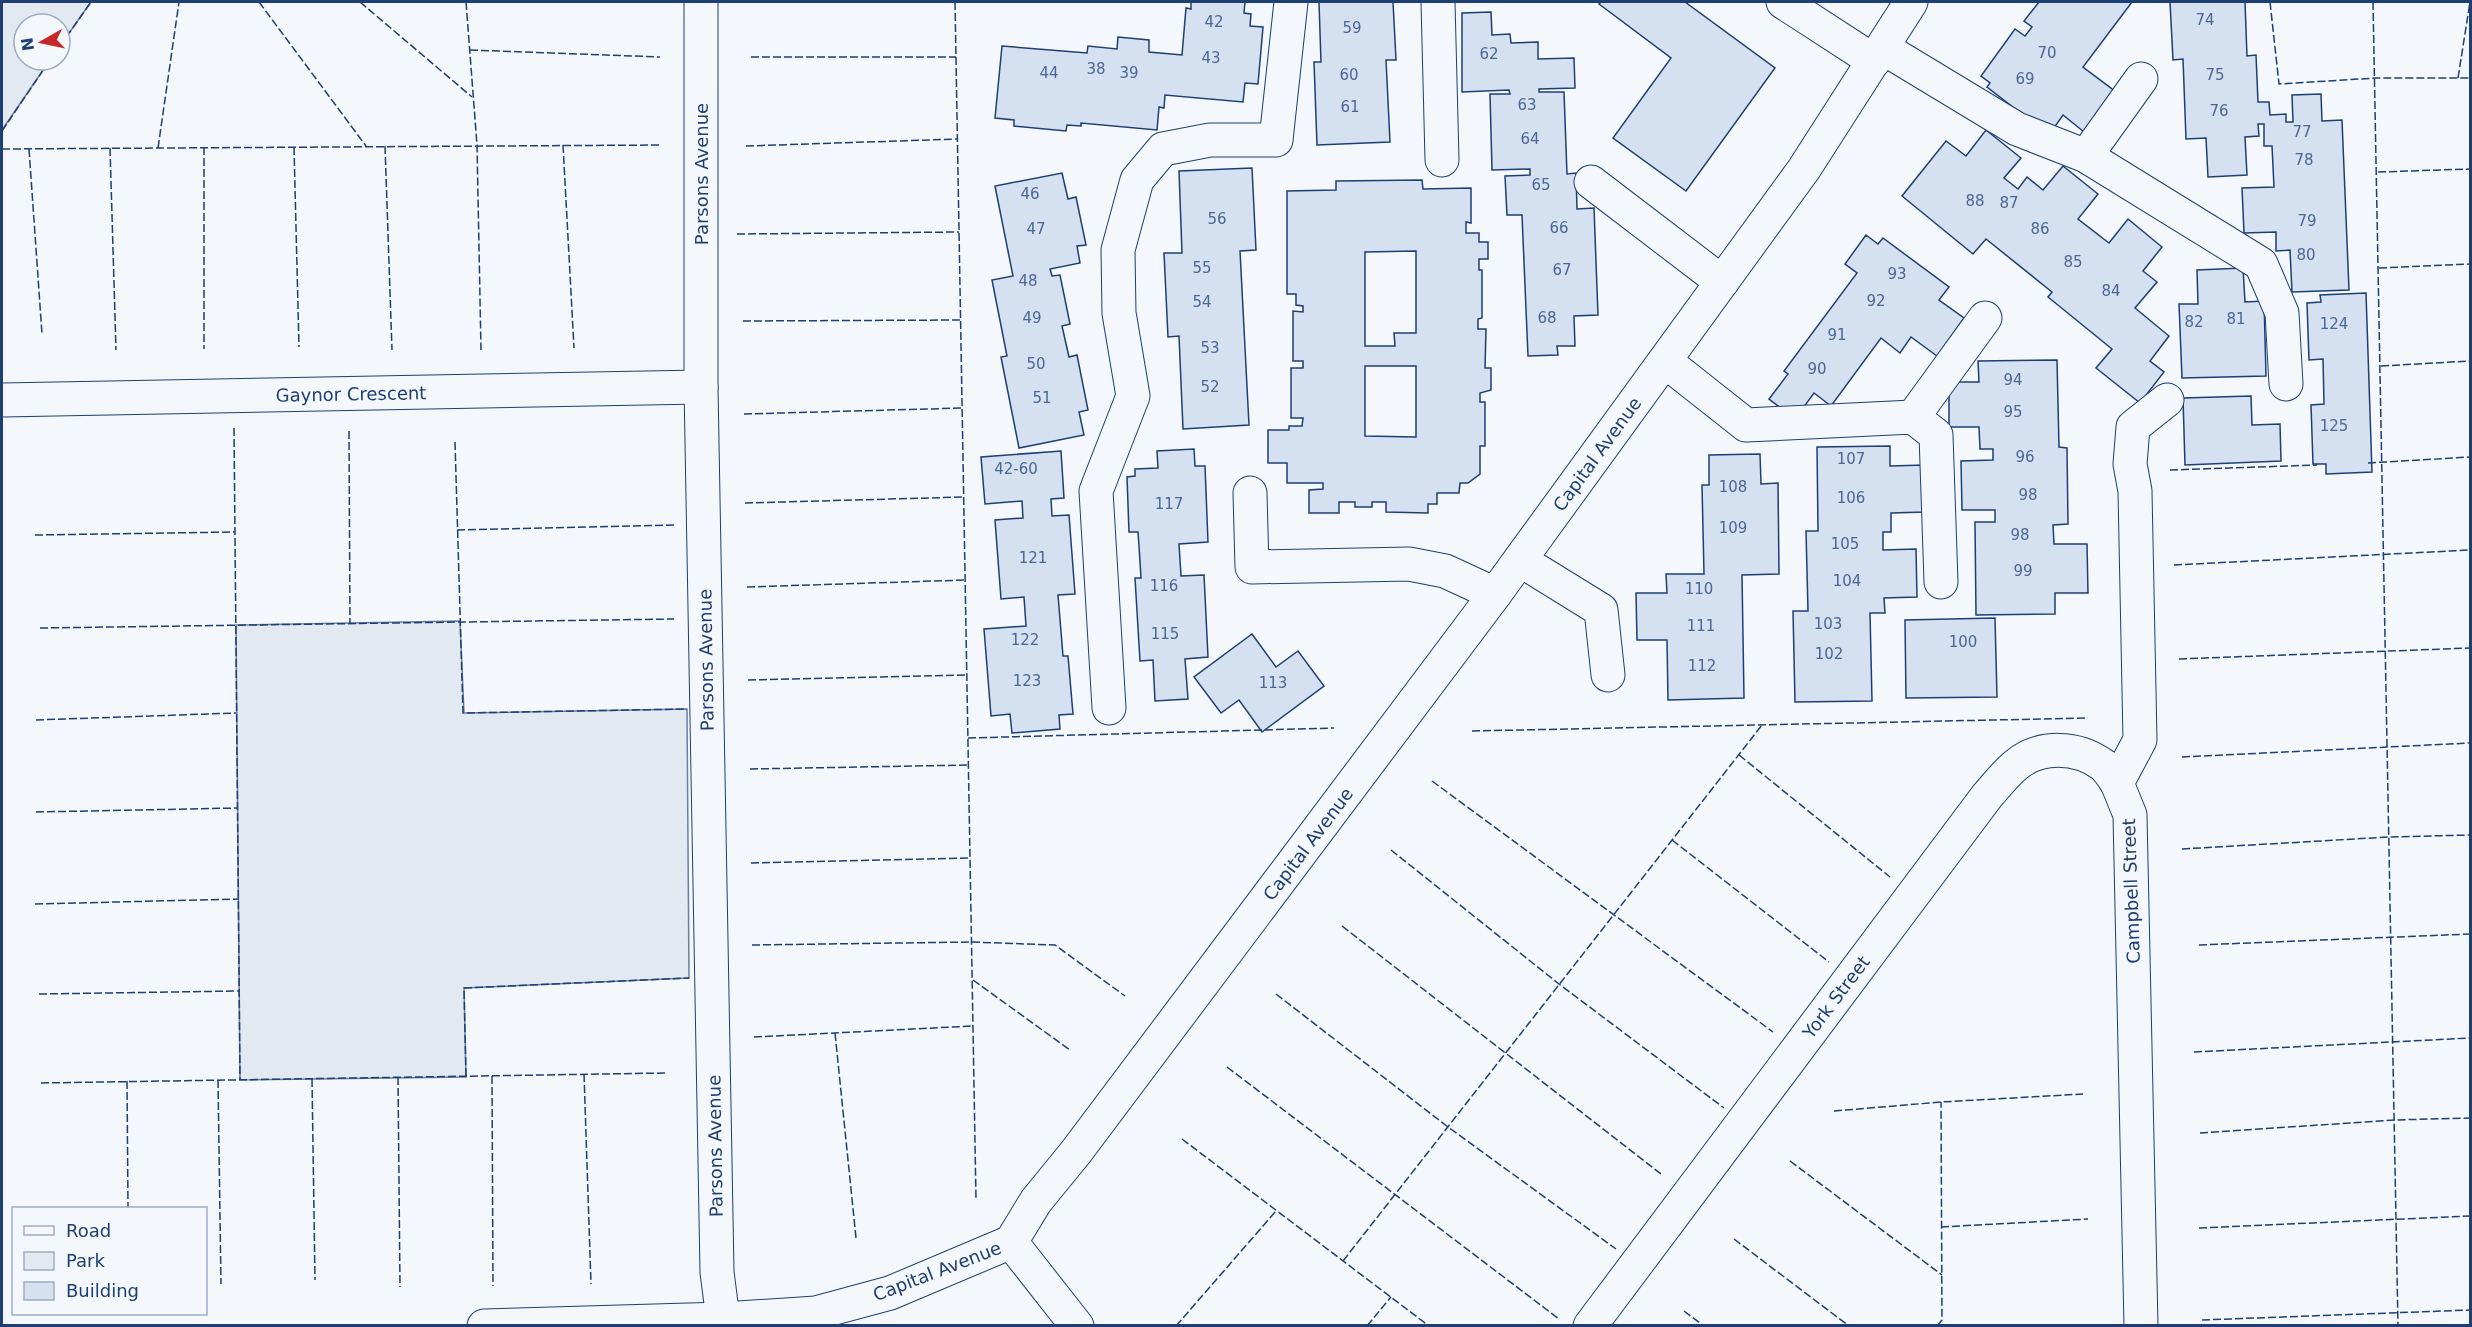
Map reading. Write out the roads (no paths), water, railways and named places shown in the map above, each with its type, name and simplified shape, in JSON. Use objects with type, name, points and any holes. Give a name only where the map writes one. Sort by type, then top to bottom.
[{"type":"street","name":"Parsons Avenue","points":[[701,2],[701,387],[717,1272],[723,1319]]},
{"type":"street","points":[[1109,708],[1096,491],[1133,396],[1119,313],[1118,250],[1137,180],[1163,149],[1209,140],[1276,140],[1291,2]]},
{"type":"street","points":[[1438,2],[1442,160]]},
{"type":"street","points":[[1783,2],[2017,129],[2086,156],[2261,264],[2282,313],[2286,384]]},
{"type":"street","name":"Capital Avenue","points":[[484,1326],[723,1319],[816,1313],[890,1293],[1011,1242],[1036,1201],[1083,1143],[1495,594],[1665,361],[1804,169],[1911,2]]},
{"type":"street","points":[[2086,156],[2141,79]]},
{"type":"street","points":[[1592,182],[1722,282]]},
{"type":"street","points":[[1913,417],[1985,318]]},
{"type":"street","points":[[1665,361],[1746,425],[1913,417],[1936,435],[1941,582]]},
{"type":"street","name":"Gaynor Crescent","points":[[2,400],[701,387]]},
{"type":"street","points":[[2117,783],[2140,740],[2135,491],[2130,464],[2133,427],[2167,400]]},
{"type":"street","points":[[1250,493],[1252,567],[1409,564],[1445,571],[1495,594]]},
{"type":"street","points":[[1520,560],[1601,610],[1608,675]]},
{"type":"street","name":"York Street","points":[[1590,1326],[1987,796],[2016,764],[2043,751],[2066,750],[2088,757],[2104,766],[2117,783]]},
{"type":"street","name":"Campbell Street","points":[[2117,783],[2130,815],[2141,1326]]},
{"type":"street","points":[[1011,1242],[1077,1326]]}]
